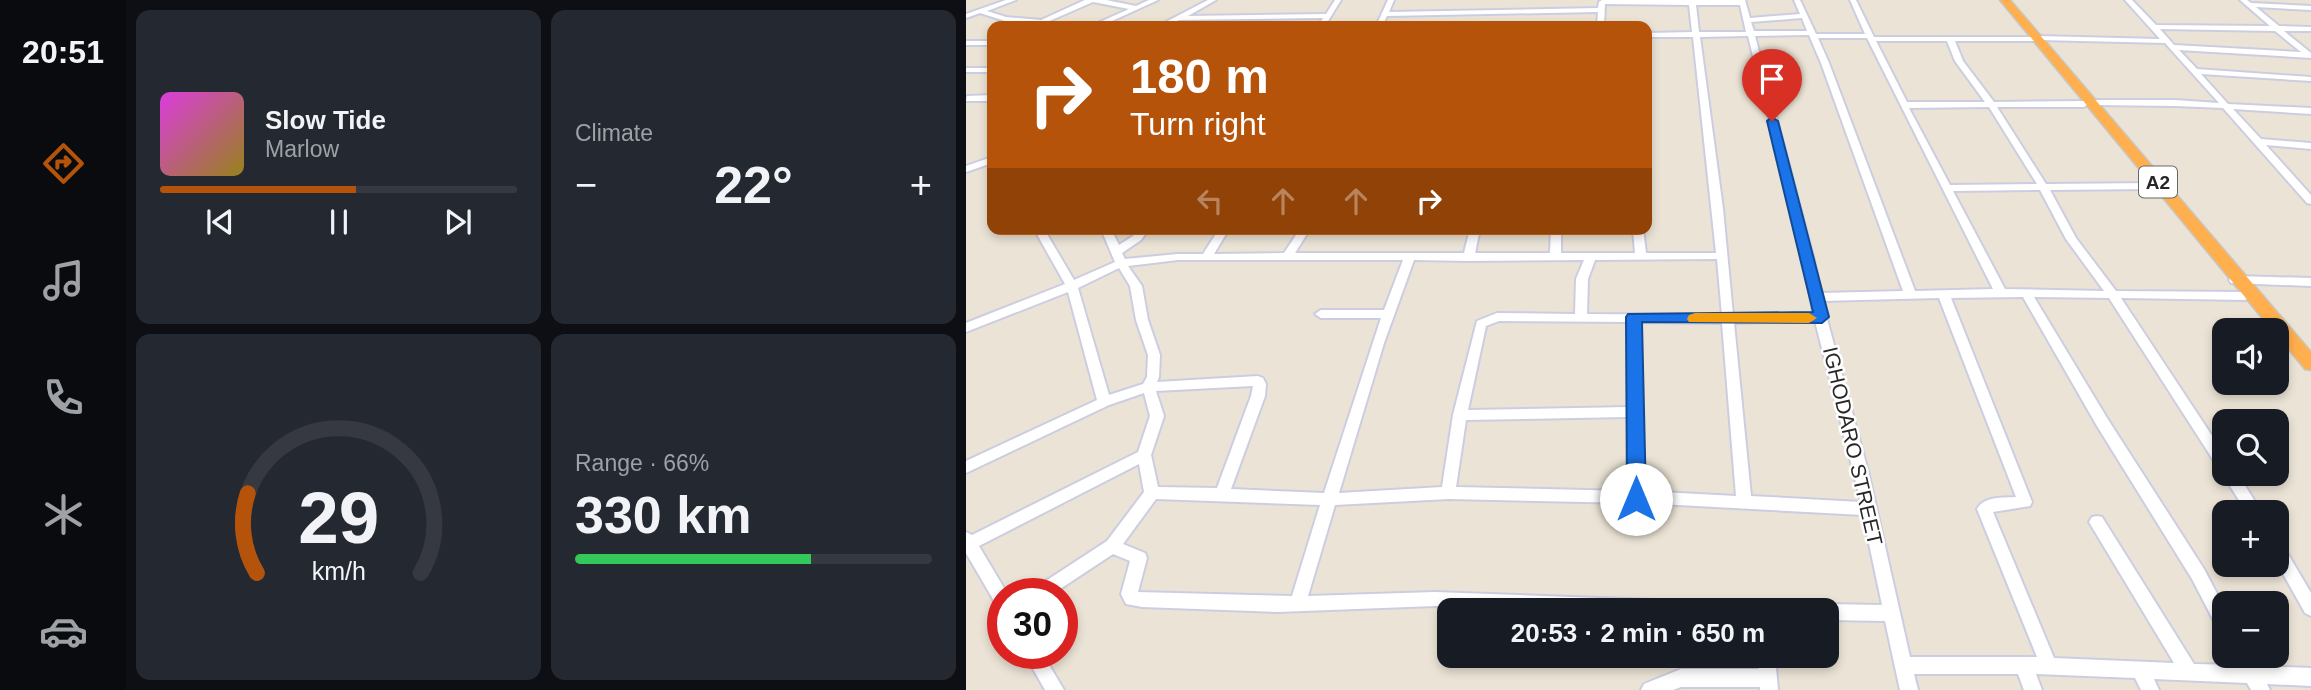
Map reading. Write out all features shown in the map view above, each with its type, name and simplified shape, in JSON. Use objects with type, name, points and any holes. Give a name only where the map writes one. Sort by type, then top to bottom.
[{"type":"highway","name":"A2","points":[[2000,0],[2237,280],[2245,296],[2263,318]]},
{"type":"highway","name":"A2","points":[[2005,0],[2034,39]]},
{"type":"highway","name":"A2","points":[[2089,103],[2153,186],[2311,364]]},
{"type":"highway","points":[[2289,350],[2311,377]]},
{"type":"street","points":[[966,16],[1013,0]]},
{"type":"street","points":[[1044,21],[1093,0],[1136,8]]},
{"type":"street","points":[[1106,21],[1155,0]]},
{"type":"street","points":[[1172,21],[1213,0]]},
{"type":"street","points":[[1324,21],[1338,0]]},
{"type":"street","points":[[1382,21],[1391,0]]},
{"type":"street","points":[[1451,13],[1454,0]]},
{"type":"street","points":[[1503,12],[1508,0]]},
{"type":"street","points":[[1797,0],[1910,294]]},
{"type":"street","points":[[1853,0],[2001,293]]},
{"type":"street","points":[[2128,0],[2174,47],[2223,106],[2311,201]]},
{"type":"street","points":[[1385,14],[1503,12],[1601,4],[1743,2]]},
{"type":"street","name":"IGHODARO STREET","points":[[1743,2],[1809,260],[1815,297],[1861,471],[1909,690]]},
{"type":"street","points":[[1692,3],[1704,82],[1744,502]]},
{"type":"street","points":[[2246,3],[2311,8]]},
{"type":"street","points":[[2246,3],[2310,55]]},
{"type":"street","points":[[980,11],[1018,21]]},
{"type":"street","points":[[1178,18],[1326,16]]},
{"type":"street","points":[[1748,20],[1804,16]]},
{"type":"street","points":[[2154,27],[2311,29]]},
{"type":"street","points":[[1652,34],[1812,34],[1950,40],[2166,41]]},
{"type":"street","points":[[1950,40],[1959,61],[1991,104],[2042,185],[2071,239],[2113,295],[2212,447]]},
{"type":"street","points":[[966,43],[987,43]]},
{"type":"street","points":[[2174,47],[2310,55]]},
{"type":"street","points":[[966,70],[987,70]]},
{"type":"street","points":[[2194,71],[2311,79]]},
{"type":"street","points":[[967,99],[987,98]]},
{"type":"street","points":[[1904,105],[2175,103],[2311,111]]},
{"type":"street","points":[[2258,142],[2311,146]]},
{"type":"street","points":[[966,169],[987,162]]},
{"type":"street","points":[[1947,188],[2153,186]]},
{"type":"street","points":[[1042,235],[1072,286],[1104,402]]},
{"type":"street","points":[[1064,578],[1112,546],[1152,493],[1144,455],[1157,416],[1148,387],[1153,377],[1154,355],[1142,320],[1136,286],[1118,257],[1109,235]]},
{"type":"street","points":[[966,328],[1072,286],[1118,257],[1139,235]]},
{"type":"street","points":[[1206,257],[1220,235]]},
{"type":"street","points":[[1287,258],[1301,235]]},
{"type":"street","points":[[1468,258],[1474,235]]},
{"type":"street","points":[[1555,257],[1556,235]]},
{"type":"street","points":[[1639,235],[1641,256]]},
{"type":"street","points":[[1118,257],[1722,256]]},
{"type":"street","points":[[1298,602],[1386,314],[1409,257]]},
{"type":"street","points":[[1581,317],[1581,287],[1591,257]]},
{"type":"street","points":[[2237,280],[2311,282]]},
{"type":"street","points":[[1815,297],[2001,293],[2245,296]]},
{"type":"street","points":[[2026,293],[2212,600]]},
{"type":"street","points":[[1944,295],[2025,502],[1987,506],[1984,509],[2049,666]]},
{"type":"street","points":[[1321,314],[1386,314]]},
{"type":"street","points":[[1448,493],[1460,415],[1481,324],[1497,317],[1822,317]]},
{"type":"street","points":[[1634,317],[1636,499]]},
{"type":"street","points":[[966,467],[1104,402],[1148,387],[1260,383],[1258,396],[1222,493]]},
{"type":"street","points":[[1460,415],[1636,412]]},
{"type":"street","points":[[989,578],[967,541],[1144,455]]},
{"type":"street","points":[[1152,493],[1222,493],[1331,499],[1448,493],[1744,502],[1868,509]]},
{"type":"street","points":[[2097,522],[2189,673]]},
{"type":"street","points":[[1112,546],[1139,558],[1129,594],[1132,598],[1278,604],[1437,600]]},
{"type":"street","points":[[2289,570],[2311,608]]},
{"type":"street","points":[[1839,612],[1892,613]]},
{"type":"street","points":[[2024,665],[2033,690]]},
{"type":"street","points":[[1904,666],[2024,665],[2311,677]]},
{"type":"street","points":[[2248,668],[2261,690]]},
{"type":"street","points":[[1042,669],[1055,690]]},
{"type":"street","points":[[2141,671],[2150,690]]},
{"type":"street","points":[[1650,690],[1681,677],[1768,684]]},
{"type":"slow traffic","points":[[1695,319],[1809,318]]},
{"type":"route","points":[[1636,499],[1634,317],[1822,317],[1772,121]]}]
